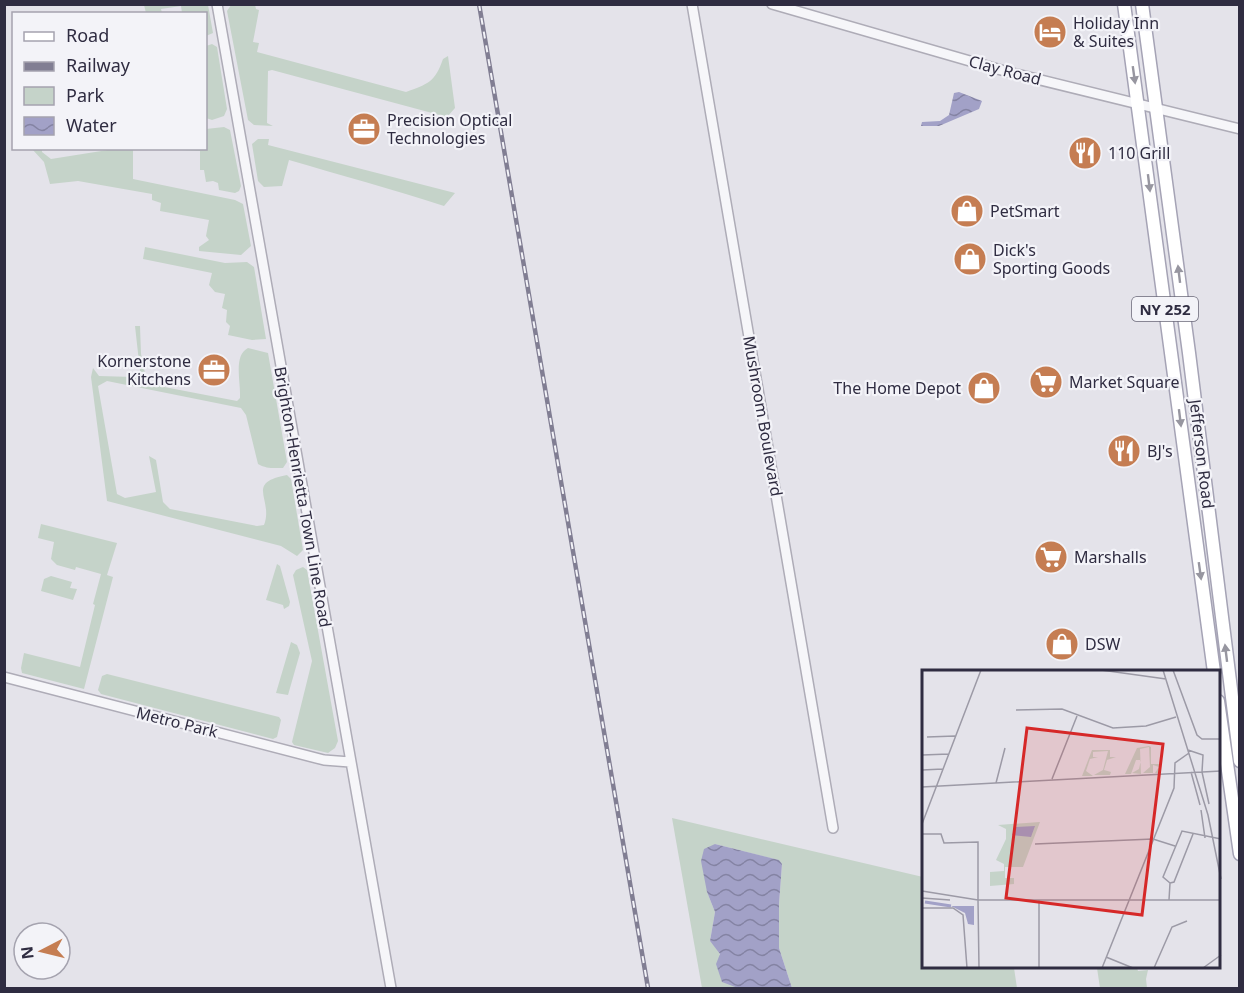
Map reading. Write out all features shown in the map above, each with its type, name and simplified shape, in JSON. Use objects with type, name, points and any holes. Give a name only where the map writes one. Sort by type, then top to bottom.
[{"type":"main road","name":"Jefferson Road","points":[[1124,4],[1214,670]]},
{"type":"main road","name":"Jefferson Road","points":[[1142,4],[1157,109],[1236,755],[1239,854]]},
{"type":"main road","name":"Jefferson Road","points":[[1220,707],[1236,755]]},
{"type":"street","name":"Brighton-Henrietta Town Line Road","points":[[217,4],[391,988]]},
{"type":"street","name":"Mushroom Boulevard","points":[[692,4],[833,828]]},
{"type":"street","name":"Clay Road","points":[[772,4],[1008,72],[1239,129]]},
{"type":"street","name":"Metro Park","points":[[4,677],[324,760],[350,762]]},
{"type":"green space","points":[[144,5],[208,5],[213,33],[207,36],[207,12],[182,12],[181,6],[161,9],[162,12],[146,12]]},
{"type":"green space","points":[[231,5],[255,5],[259,10],[253,42],[259,43],[257,52],[406,92],[430,81],[437,73],[443,59],[448,56],[455,108],[447,117],[272,70],[268,71],[267,123],[273,126],[254,125],[248,120],[227,11]]},
{"type":"green space","points":[[212,44],[217,47],[227,109],[224,116],[212,120],[207,118],[207,46]]},
{"type":"green space","points":[[224,127],[230,130],[241,186],[235,193],[219,190],[218,183],[213,181],[206,182],[204,170],[200,170],[200,151],[182,150],[207,150],[207,129]]},
{"type":"green space","points":[[258,139],[269,139],[268,145],[455,193],[444,206],[289,160],[282,186],[264,187],[258,181],[252,144]]},
{"type":"green space","points":[[33,150],[42,150],[51,159],[108,150],[133,150],[133,179],[235,200],[243,204],[251,246],[241,255],[199,251],[199,247],[209,240],[206,236],[209,220],[160,211],[161,203],[152,200],[152,194],[78,181],[50,184],[44,162]]},
{"type":"green space","points":[[145,247],[225,263],[247,262],[254,267],[266,339],[252,340],[228,335],[230,326],[226,322],[227,310],[222,308],[225,294],[215,292],[209,285],[212,273],[143,259]]},
{"type":"green space","points":[[135,326],[140,326],[141,354],[147,383],[159,386],[237,401],[240,398],[239,362],[244,351],[248,348],[268,353],[287,462],[283,468],[258,464],[246,415],[241,408],[107,381],[98,386],[117,494],[125,498],[156,492],[149,456],[156,460],[163,502],[170,509],[257,526],[264,525],[266,516],[263,487],[274,478],[287,475],[291,479],[303,550],[297,556],[281,546],[107,501],[91,377],[93,368],[99,376],[134,377],[135,373],[140,371]]},
{"type":"green space","points":[[41,524],[117,543],[107,575],[113,577],[84,689],[22,673],[24,653],[80,667],[101,574],[76,567],[75,570],[57,565],[51,559],[54,542],[38,538]]},
{"type":"green space","points":[[277,564],[280,566],[290,602],[289,606],[284,609],[283,605],[266,600]]},
{"type":"green space","points":[[303,567],[307,570],[338,741],[335,748],[328,753],[294,745],[292,742],[312,661],[293,575],[296,570]]},
{"type":"green space","points":[[51,576],[72,582],[70,588],[77,589],[73,600],[41,591],[44,579]]},
{"type":"green space","points":[[291,642],[297,645],[300,653],[288,695],[276,693]]},
{"type":"green space","points":[[107,674],[279,717],[281,720],[277,737],[273,739],[101,694],[98,690],[102,676]]},
{"type":"green space","points":[[672,818],[922,877],[922,969],[1014,969],[1017,988],[792,988],[779,948],[782,864],[778,860],[715,844],[707,892],[715,912],[710,941],[718,950],[730,984],[738,988],[702,988]]},
{"type":"green space","points":[[1097,969],[1148,970],[1147,988],[1100,988]]},
{"type":"water","points":[[959,92],[982,101],[979,109],[939,126],[921,126],[922,122],[940,121],[949,115],[954,93]]},
{"type":"water","points":[[715,844],[779,860],[782,864],[779,948],[792,988],[738,988],[722,982],[716,964],[720,954],[710,941],[715,912],[707,892],[701,861],[704,849]]},
{"type":"railway","points":[[479,4],[648,988]]},
{"type":"place","name":"Holiday Inn & Suites","points":[[1050,32]]},
{"type":"place","name":"Precision Optical Technologies","points":[[364,129]]},
{"type":"place","name":"110 Grill","points":[[1085,153]]},
{"type":"place","name":"PetSmart","points":[[967,211]]},
{"type":"place","name":"Dick's Sporting Goods","points":[[970,259]]},
{"type":"place","name":"Kornerstone Kitchens","points":[[214,370]]},
{"type":"place","name":"Market Square","points":[[1046,382]]},
{"type":"place","name":"The Home Depot","points":[[984,388]]},
{"type":"place","name":"BJ's","points":[[1124,451]]},
{"type":"place","name":"Marshalls","points":[[1051,557]]},
{"type":"place","name":"DSW","points":[[1062,644]]}]
